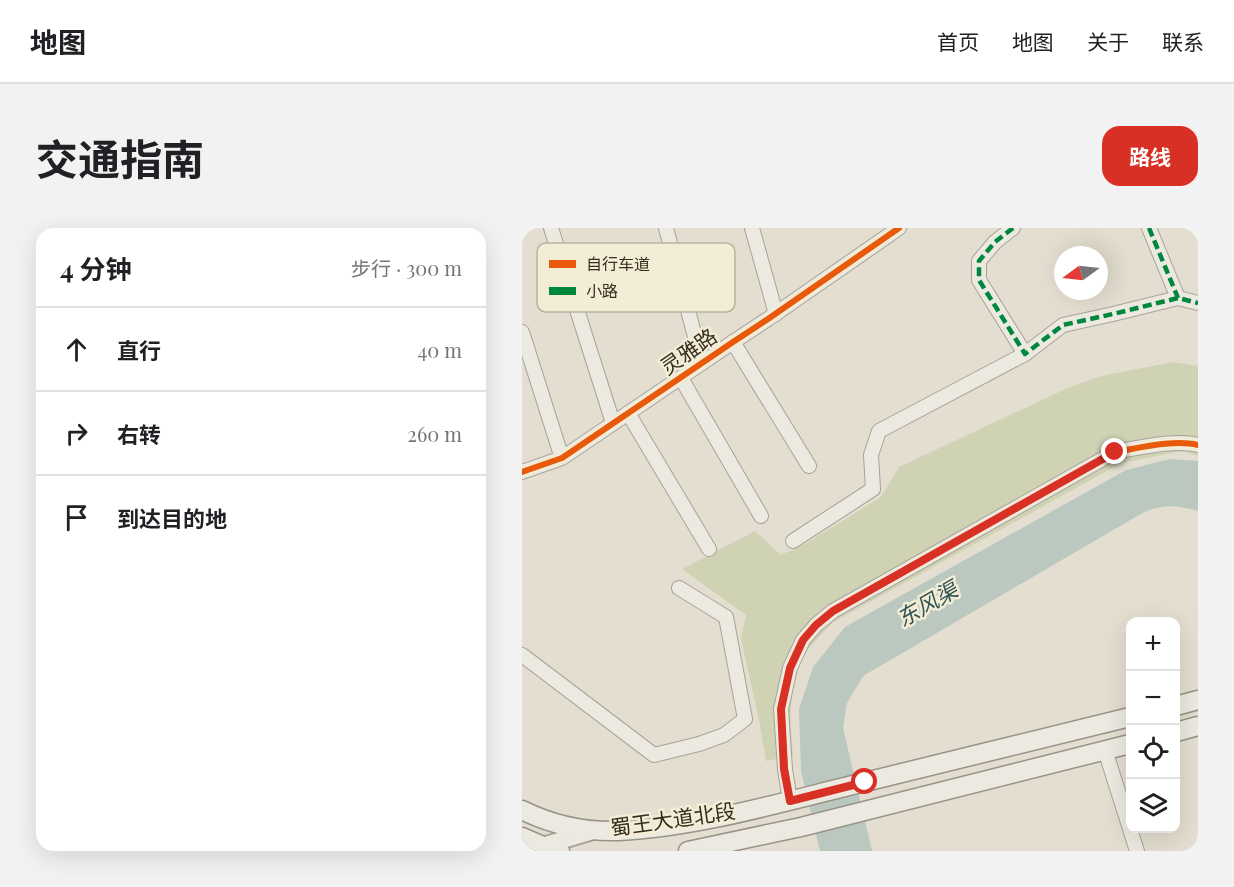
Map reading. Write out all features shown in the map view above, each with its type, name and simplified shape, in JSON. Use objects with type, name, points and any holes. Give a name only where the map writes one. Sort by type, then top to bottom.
[{"type":"main road","points":[[1180,705],[1198,700]]},
{"type":"main road","name":"蜀王大道北段","points":[[522,810],[540,819],[597,830],[618,831],[674,825],[790,801],[1126,718]]},
{"type":"main road","points":[[1180,731],[1198,726]]},
{"type":"main road","points":[[1105,750],[1126,745]]},
{"type":"main road","name":"蜀王大道北段","points":[[688,851],[801,828],[1105,750]]},
{"type":"main road","points":[[522,837],[543,849]]},
{"type":"street","points":[[551,228],[556,243]]},
{"type":"street","points":[[666,228],[670,243]]},
{"type":"street","points":[[752,228],[776,314]]},
{"type":"street","name":"灵雅路","points":[[522,472],[562,458],[776,314],[898,228]]},
{"type":"street","points":[[1013,228],[995,242],[979,261],[979,280],[1025,354]]},
{"type":"street","points":[[1149,228],[1178,298]]},
{"type":"street","points":[[793,541],[873,489],[871,454],[879,431],[1025,354],[1063,325],[1178,298],[1198,303]]},
{"type":"street","points":[[578,312],[613,423]]},
{"type":"street","points":[[688,312],[702,363]]},
{"type":"street","points":[[522,333],[560,452]]},
{"type":"street","points":[[733,342],[809,466]]},
{"type":"street","points":[[681,378],[761,516]]},
{"type":"street","points":[[628,413],[709,549]]},
{"type":"street","points":[[790,801],[784,769],[781,709],[790,668],[803,640],[816,625],[833,611],[1115,452],[1153,445],[1191,443],[1198,445]]},
{"type":"street","points":[[522,656],[654,755],[724,735],[745,719],[726,617],[679,588]]},
{"type":"street","points":[[1105,750],[1137,851]]},
{"type":"street","points":[[543,849],[597,830]]},
{"type":"green space","points":[[1173,362],[1198,366],[1198,456],[1182,451],[1121,463],[832,623],[802,659],[797,670],[791,707],[793,756],[766,761],[741,638],[746,615],[682,569],[755,531],[781,555],[805,544],[881,497],[899,467],[1070,387],[1101,376]]},
{"type":"water","name":"东风渠","points":[[1170,459],[1198,461],[1198,511],[1171,506],[1144,512],[863,676],[847,703],[843,728],[872,851],[820,851],[801,771],[799,709],[813,667],[845,627],[1126,470]]},
{"type":"marked path","points":[[1013,228],[995,242],[979,261],[979,280],[1025,354],[1063,325],[1178,298],[1198,303]]},
{"type":"marked path","points":[[1149,228],[1178,298]]},
{"type":"cycle path","points":[[522,472],[562,458],[899,228]]},
{"type":"cycle path","points":[[790,801],[785,769],[781,709],[790,668],[803,640],[816,625],[833,611],[1115,452],[1179,443],[1198,445]]},
{"type":"route","points":[[865,782],[790,801],[784,769],[781,709],[790,668],[803,640],[833,611],[1115,452]]}]
